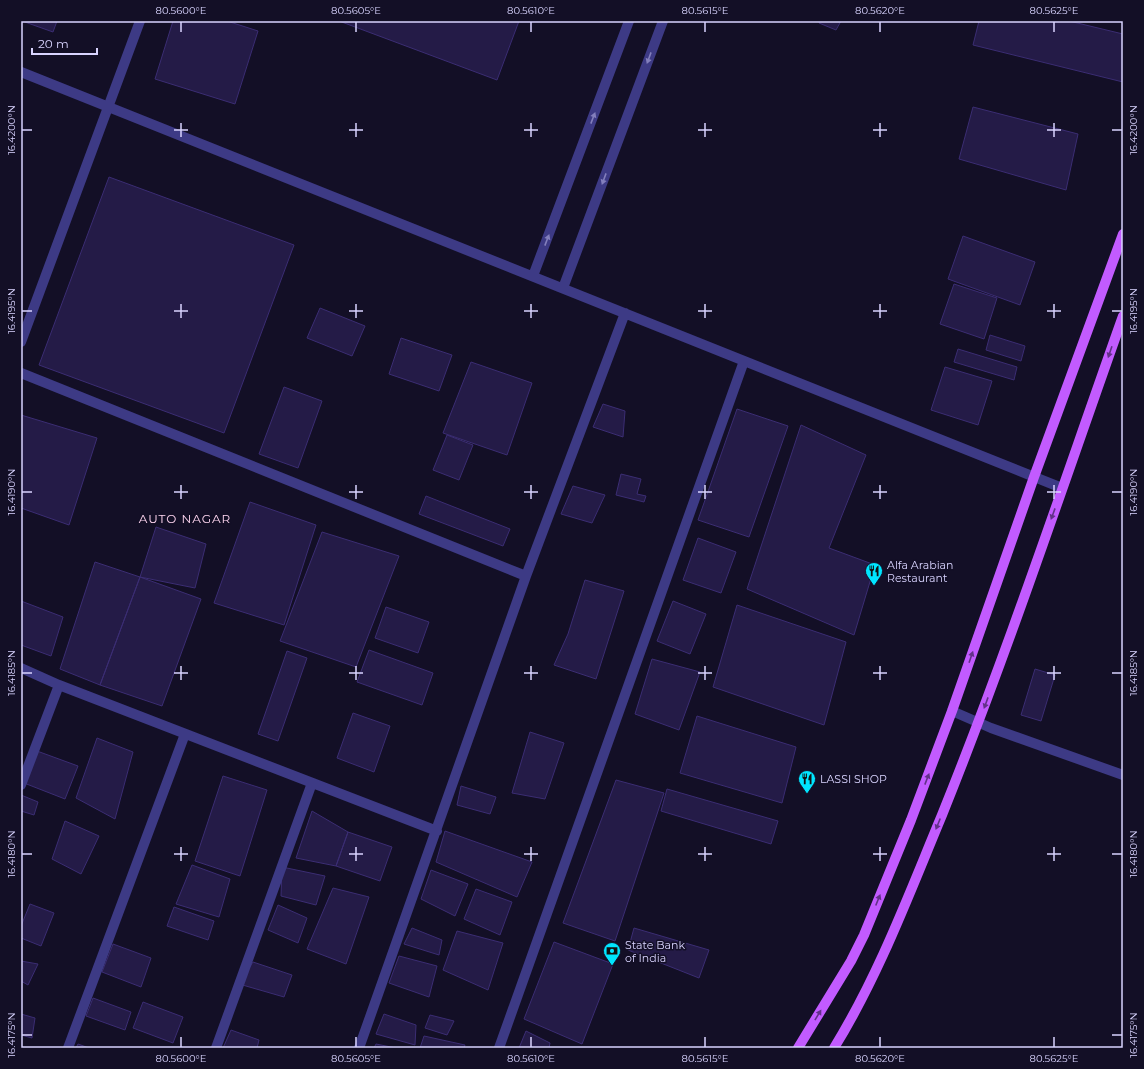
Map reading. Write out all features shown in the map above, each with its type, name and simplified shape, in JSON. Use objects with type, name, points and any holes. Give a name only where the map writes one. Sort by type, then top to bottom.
[{"type":"main road","points":[[798,1048],[864,935],[911,820],[952,711],[1034,477],[1123,234]]},
{"type":"main road","points":[[834,1048],[856,1010],[886,950],[979,722],[1123,316]]},
{"type":"street","points":[[21,342],[140,21]]},
{"type":"street","points":[[533,276],[629,21]]},
{"type":"street","points":[[563,288],[662,21]]},
{"type":"street","points":[[21,72],[1062,488]]},
{"type":"street","points":[[359,1048],[526,576],[624,313]]},
{"type":"street","points":[[499,1048],[744,361]]},
{"type":"street","points":[[21,373],[526,576]]},
{"type":"street","points":[[21,668],[59,685],[437,830]]},
{"type":"street","points":[[21,785],[59,685]]},
{"type":"street","points":[[952,711],[1123,775]]},
{"type":"street","points":[[68,1048],[185,734]]},
{"type":"street","points":[[216,1048],[312,783]]},
{"type":"building","points":[[22,21],[57,21],[53,32]]},
{"type":"building","points":[[173,21],[227,21],[258,31],[235,104],[155,79]]},
{"type":"building","points":[[339,21],[519,21],[497,80]]},
{"type":"building","points":[[820,21],[841,21],[836,30],[819,23]]},
{"type":"building","points":[[979,21],[1069,21],[1123,34],[1123,82],[973,45]]},
{"type":"building","points":[[973,107],[1078,134],[1066,190],[959,159]]},
{"type":"building","points":[[109,177],[294,245],[224,433],[39,365]]},
{"type":"building","points":[[963,236],[1035,262],[1020,305],[948,279]]},
{"type":"building","points":[[954,284],[997,298],[984,339],[940,324]]},
{"type":"building","points":[[320,308],[365,326],[352,356],[307,338]]},
{"type":"building","points":[[990,335],[1025,346],[1021,361],[986,350]]},
{"type":"building","points":[[401,338],[452,355],[439,391],[389,374]]},
{"type":"building","points":[[958,349],[1017,367],[1014,380],[954,362]]},
{"type":"building","points":[[471,362],[532,383],[507,455],[443,433]]},
{"type":"building","points":[[945,367],[992,381],[978,425],[931,410]]},
{"type":"building","points":[[284,387],[322,401],[298,468],[259,454]]},
{"type":"building","points":[[603,404],[625,411],[623,437],[593,427]]},
{"type":"building","points":[[737,409],[788,426],[749,537],[698,520]]},
{"type":"building","points":[[21,415],[97,438],[69,525],[21,508]]},
{"type":"building","points":[[801,425],[866,455],[829,548],[875,565],[854,635],[747,589]]},
{"type":"building","points":[[447,435],[473,445],[459,480],[433,470]]},
{"type":"building","points":[[621,474],[641,479],[637,494],[646,496],[644,502],[616,495]]},
{"type":"building","points":[[573,486],[605,495],[592,523],[561,514]]},
{"type":"building","points":[[426,496],[510,529],[503,546],[419,514]]},
{"type":"building","points":[[250,502],[316,525],[284,625],[214,603]]},
{"type":"building","points":[[156,527],[206,544],[195,588],[140,577]]},
{"type":"building","points":[[322,532],[399,556],[356,667],[280,641]]},
{"type":"building","points":[[698,538],[736,552],[721,593],[683,580]]},
{"type":"building","points":[[95,562],[140,577],[100,685],[60,669]]},
{"type":"building","points":[[140,577],[201,599],[162,706],[100,685]]},
{"type":"building","points":[[585,580],[624,591],[596,679],[554,665],[568,634]]},
{"type":"building","points":[[21,601],[63,617],[51,656],[21,645]]},
{"type":"building","points":[[673,601],[706,614],[690,654],[657,641]]},
{"type":"building","points":[[737,605],[846,642],[824,725],[713,687]]},
{"type":"building","points":[[386,607],[429,622],[418,653],[375,638]]},
{"type":"building","points":[[369,650],[433,673],[422,705],[357,682]]},
{"type":"building","points":[[287,651],[307,658],[278,741],[258,734]]},
{"type":"building","points":[[652,659],[700,672],[679,730],[635,714]]},
{"type":"building","points":[[1035,669],[1055,675],[1041,721],[1021,715]]},
{"type":"building","points":[[353,713],[390,726],[374,772],[337,758]]},
{"type":"building","points":[[697,716],[796,747],[782,803],[680,773]]},
{"type":"building","points":[[530,732],[564,743],[545,799],[512,793]]},
{"type":"building","points":[[97,738],[133,752],[115,819],[76,798]]},
{"type":"building","points":[[37,751],[78,766],[65,799],[24,783]]},
{"type":"building","points":[[223,776],[267,790],[240,876],[195,861]]},
{"type":"building","points":[[616,780],[664,793],[615,941],[563,923]]},
{"type":"building","points":[[461,786],[496,797],[490,814],[457,805]]},
{"type":"building","points":[[667,789],[778,821],[771,844],[661,811]]},
{"type":"building","points":[[21,795],[38,802],[34,815],[21,811]]},
{"type":"building","points":[[312,811],[348,832],[336,866],[296,858]]},
{"type":"building","points":[[65,821],[99,836],[81,874],[52,859]]},
{"type":"building","points":[[445,831],[532,862],[517,897],[436,862]]},
{"type":"building","points":[[348,832],[392,847],[380,881],[336,866]]},
{"type":"building","points":[[192,865],[230,879],[219,917],[176,904]]},
{"type":"building","points":[[282,867],[325,876],[316,905],[281,896]]},
{"type":"building","points":[[431,870],[468,884],[455,916],[421,899]]},
{"type":"building","points":[[333,888],[369,897],[346,964],[307,949]]},
{"type":"building","points":[[476,889],[512,902],[500,935],[464,919]]},
{"type":"building","points":[[30,904],[54,913],[41,946],[21,938],[21,926]]},
{"type":"building","points":[[278,905],[307,918],[298,943],[268,930]]},
{"type":"building","points":[[174,907],[214,921],[208,940],[167,926]]},
{"type":"building","points":[[412,928],[442,940],[439,955],[404,944]]},
{"type":"building","points":[[634,928],[709,950],[699,978],[628,950]]},
{"type":"building","points":[[457,931],[503,943],[488,990],[443,970]]},
{"type":"building","points":[[554,942],[613,964],[582,1044],[524,1019]]},
{"type":"building","points":[[113,944],[151,958],[141,987],[102,972]]},
{"type":"building","points":[[399,956],[437,966],[429,997],[389,983]]},
{"type":"building","points":[[21,961],[38,964],[28,985],[21,981]]},
{"type":"building","points":[[253,962],[292,975],[284,997],[239,984]]},
{"type":"building","points":[[93,998],[131,1012],[125,1030],[86,1016]]},
{"type":"building","points":[[143,1002],[183,1017],[173,1043],[133,1028]]},
{"type":"building","points":[[21,1014],[35,1018],[32,1038],[21,1035]]},
{"type":"building","points":[[384,1014],[416,1025],[415,1045],[376,1034]]},
{"type":"building","points":[[430,1015],[454,1021],[447,1035],[425,1028]]},
{"type":"building","points":[[231,1030],[259,1040],[257,1048],[223,1048]]},
{"type":"building","points":[[526,1031],[550,1043],[549,1048],[519,1048]]},
{"type":"building","points":[[424,1036],[465,1045],[464,1048],[420,1048]]},
{"type":"building","points":[[78,1044],[89,1048],[76,1048]]},
{"type":"building","points":[[376,1044],[396,1048],[374,1048]]},
{"type":"place","name":"Alfa Arabian Restaurant","points":[[874,586]]},
{"type":"place","name":"LASSI SHOP","points":[[807,794]]},
{"type":"place","name":"State Bank of India","points":[[612,966]]},
{"type":"district","name":"AUTO NAGAR","points":[[185,518]]}]
